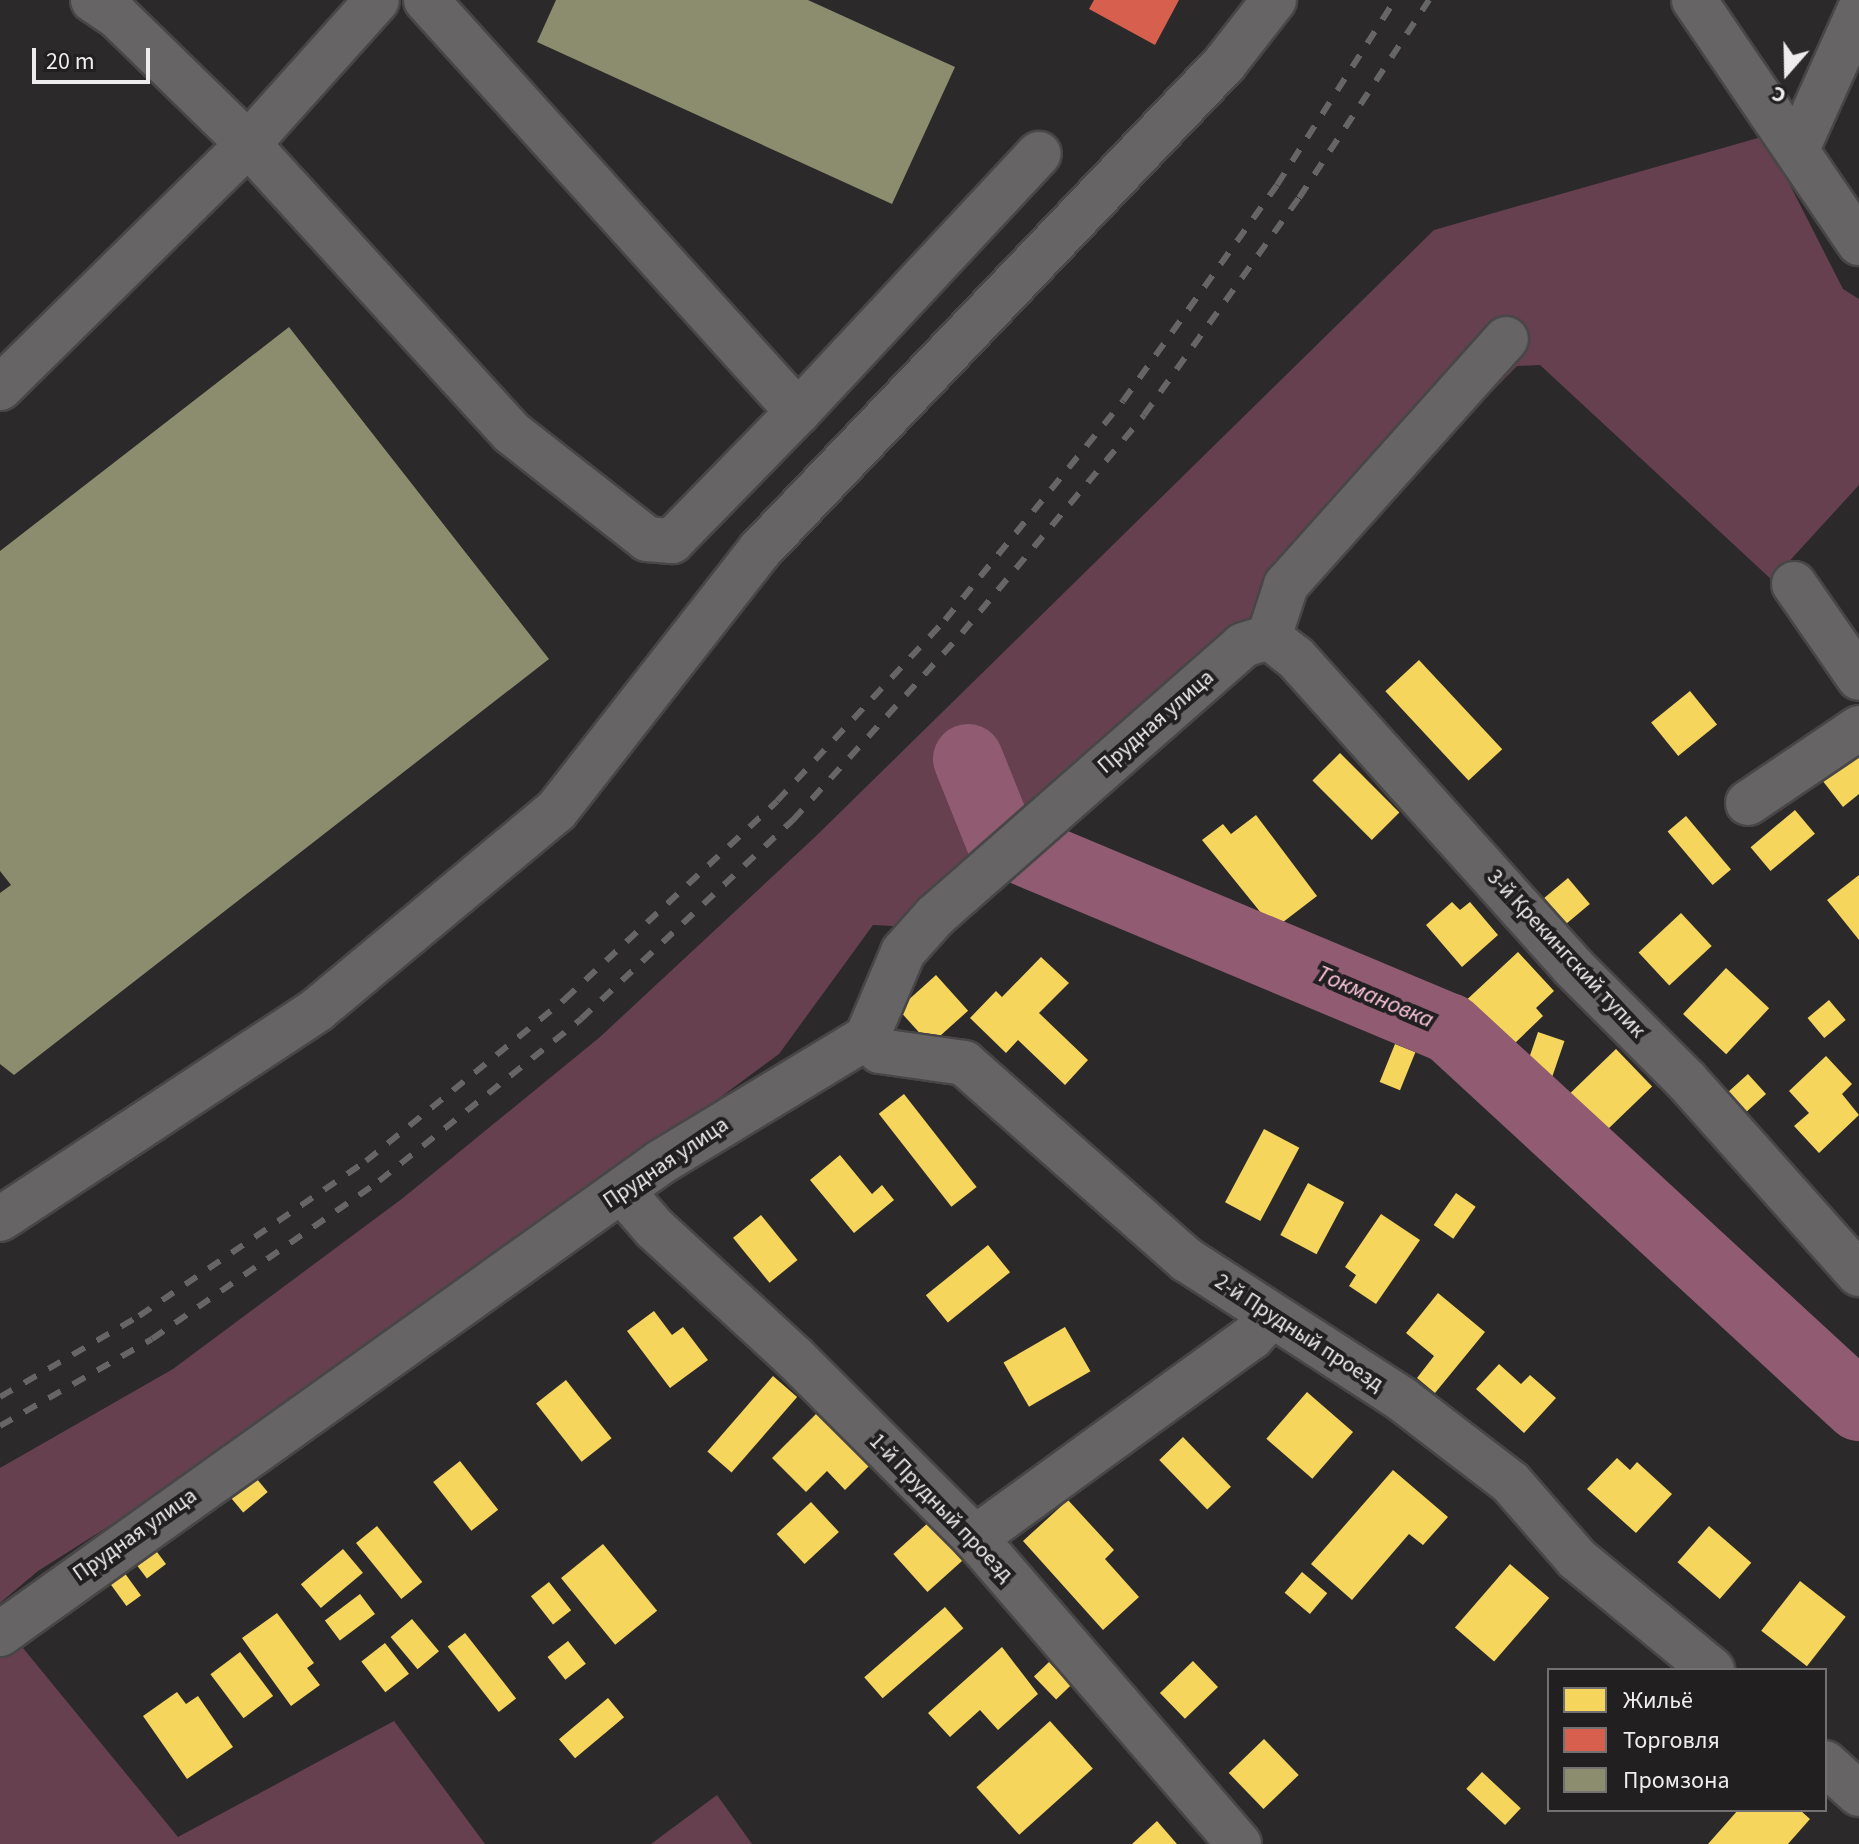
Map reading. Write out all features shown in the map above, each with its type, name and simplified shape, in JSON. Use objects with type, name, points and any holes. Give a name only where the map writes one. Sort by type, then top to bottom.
[{"type":"street","points":[[0,388],[248,144],[377,0]]},
{"type":"street","points":[[426,0],[798,412]]},
{"type":"street","points":[[0,1219],[318,1009],[556,811],[760,550],[1225,63],[1274,0]]},
{"type":"street","points":[[1694,0],[1768,110],[1798,147],[1859,243]]},
{"type":"street","points":[[107,6],[248,144],[512,433],[647,539],[672,541],[798,412],[1039,154]]},
{"type":"street","points":[[1798,147],[1859,11]]},
{"type":"street","points":[[1269,637],[1286,585],[1506,339]]},
{"type":"street","points":[[1794,584],[1859,678]]},
{"type":"street","name":"Прудная улица","points":[[0,1634],[661,1162],[867,1037],[903,952],[935,916],[1243,645],[1269,637]]},
{"type":"street","name":"3-й Крекингский тупик","points":[[1269,637],[1295,657],[1573,967],[1686,1080],[1859,1274]]},
{"type":"street","points":[[1748,803],[1859,728]]},
{"type":"street","name":"2-й Прудный проезд","points":[[867,1037],[880,1051],[964,1063],[1187,1260],[1403,1400],[1511,1483],[1577,1559],[1710,1668]]},
{"type":"street","name":"1-й Прудный проезд","points":[[622,1191],[654,1228],[795,1358],[975,1538],[1239,1844]]},
{"type":"street","points":[[975,1538],[1252,1337],[1270,1316]]},
{"type":"street","points":[[1827,1765],[1859,1794]]},
{"type":"shaded area","points":[[1765,136],[1843,289],[1859,299],[1859,485],[1772,580],[1540,365],[1517,366],[1378,508],[1189,725],[1133,758],[951,929],[873,925],[779,1054],[327,1388],[38,1571],[0,1603],[0,1468],[173,1369],[403,1198],[600,1037],[815,837],[1434,230]]},
{"type":"shaded area","points":[[18,1642],[178,1837],[394,1721],[485,1844],[0,1844],[0,1656]]},
{"type":"shaded area","points":[[717,1795],[752,1844],[651,1844]]},
{"type":"building: Жильё","points":[[1419,660],[1502,749],[1469,781],[1385,691]]},
{"type":"building: Жильё","points":[[1690,691],[1717,724],[1678,756],[1651,722]]},
{"type":"building: Жильё","points":[[1859,750],[1859,794],[1843,807],[1822,780]]},
{"type":"building: Жильё","points":[[1340,753],[1399,812],[1372,840],[1312,781]]},
{"type":"building: Жильё","points":[[1795,810],[1815,834],[1770,871],[1751,847]]},
{"type":"building: Жильё","points":[[1256,815],[1317,896],[1274,929],[1202,840],[1223,824],[1231,834]]},
{"type":"building: Жильё","points":[[1686,816],[1731,870],[1713,885],[1668,831]]},
{"type":"building: Жильё","points":[[1859,875],[1859,940],[1827,900]]},
{"type":"building: Жильё","points":[[1568,878],[1590,904],[1563,927],[1541,900]]},
{"type":"building: Жильё","points":[[1452,902],[1460,910],[1470,902],[1498,935],[1462,967],[1426,925]]},
{"type":"building: Жильё","points":[[1681,913],[1712,946],[1669,985],[1639,953]]},
{"type":"building: Жильё","points":[[1518,952],[1554,991],[1536,1008],[1543,1016],[1514,1044],[1495,1024],[1486,1033],[1460,1006]]},
{"type":"building: Жильё","points":[[1041,957],[1069,983],[1039,1013],[1088,1060],[1065,1085],[1018,1040],[1006,1053],[970,1018],[996,991],[1002,997]]},
{"type":"building: Жильё","points":[[1726,968],[1769,1008],[1726,1054],[1683,1014]]},
{"type":"building: Жильё","points":[[936,975],[968,1011],[930,1045],[898,1009]]},
{"type":"building: Жильё","points":[[1829,1000],[1846,1020],[1824,1038],[1808,1018]]},
{"type":"building: Жильё","points":[[1538,1032],[1564,1041],[1552,1078],[1525,1069]]},
{"type":"building: Жильё","points":[[1395,1044],[1415,1052],[1400,1090],[1380,1082]]},
{"type":"building: Жильё","points":[[1616,1049],[1652,1086],[1601,1136],[1565,1098]]},
{"type":"building: Жильё","points":[[1826,1056],[1852,1084],[1842,1094],[1859,1115],[1819,1153],[1794,1126],[1809,1113],[1789,1091]]},
{"type":"building: Жильё","points":[[1748,1074],[1766,1094],[1740,1117],[1722,1097]]},
{"type":"building: Жильё","points":[[904,1094],[977,1187],[951,1207],[879,1114]]},
{"type":"building: Жильё","points":[[1264,1129],[1299,1148],[1260,1221],[1225,1202]]},
{"type":"building: Жильё","points":[[840,1155],[872,1194],[882,1185],[894,1200],[854,1233],[810,1180]]},
{"type":"building: Жильё","points":[[1308,1183],[1344,1202],[1317,1254],[1280,1235]]},
{"type":"building: Жильё","points":[[1456,1193],[1476,1207],[1453,1239],[1434,1225]]},
{"type":"building: Жильё","points":[[1381,1214],[1420,1240],[1376,1304],[1349,1286],[1356,1275],[1345,1267]]},
{"type":"building: Жильё","points":[[761,1215],[798,1260],[770,1283],[733,1238]]},
{"type":"building: Жильё","points":[[988,1245],[1010,1272],[948,1323],[926,1295]]},
{"type":"building: Жильё","points":[[1438,1293],[1485,1332],[1435,1393],[1417,1378],[1434,1356],[1406,1333]]},
{"type":"building: Жильё","points":[[654,1311],[672,1335],[683,1327],[708,1360],[670,1388],[627,1331]]},
{"type":"building: Жильё","points":[[1065,1327],[1090,1371],[1029,1407],[1004,1362]]},
{"type":"building: Жильё","points":[[1822,1344],[1846,1364],[1829,1384],[1805,1364]]},
{"type":"building: Жильё","points":[[1499,1364],[1521,1384],[1530,1375],[1556,1398],[1524,1433],[1476,1389]]},
{"type":"building: Жильё","points":[[773,1376],[797,1397],[732,1472],[707,1451]]},
{"type":"building: Жильё","points":[[566,1380],[612,1438],[582,1462],[536,1403]]},
{"type":"building: Жильё","points":[[1307,1392],[1353,1432],[1312,1479],[1266,1439]]},
{"type":"building: Жильё","points":[[816,1414],[869,1466],[845,1490],[827,1471],[806,1492],[772,1458]]},
{"type":"building: Жильё","points":[[1183,1437],[1231,1487],[1207,1510],[1159,1460]]},
{"type":"building: Жильё","points":[[1617,1458],[1630,1470],[1637,1462],[1672,1494],[1636,1533],[1587,1489]]},
{"type":"building: Жильё","points":[[460,1461],[498,1510],[471,1531],[433,1482]]},
{"type":"building: Жильё","points":[[1393,1470],[1448,1517],[1423,1545],[1409,1534],[1352,1600],[1311,1564]]},
{"type":"building: Жильё","points":[[251,1472],[268,1492],[243,1512],[226,1493]]},
{"type":"building: Жильё","points":[[1068,1500],[1114,1550],[1105,1559],[1139,1597],[1103,1630],[1023,1541]]},
{"type":"building: Жильё","points":[[811,1502],[839,1532],[805,1564],[777,1534]]},
{"type":"building: Жильё","points":[[929,1522],[963,1560],[927,1592],[893,1554]]},
{"type":"building: Жильё","points":[[377,1526],[422,1582],[401,1599],[356,1543]]},
{"type":"building: Жильё","points":[[1709,1526],[1751,1563],[1720,1599],[1678,1562]]},
{"type":"building: Жильё","points":[[603,1544],[657,1611],[615,1645],[561,1578]]},
{"type":"building: Жильё","points":[[154,1548],[166,1564],[147,1578],[135,1562]]},
{"type":"building: Жильё","points":[[343,1549],[363,1573],[321,1608],[301,1584]]},
{"type":"building: Жильё","points":[[1510,1564],[1549,1598],[1494,1662],[1455,1627]]},
{"type":"building: Жильё","points":[[121,1568],[141,1596],[126,1606],[106,1579]]},
{"type":"building: Жильё","points":[[1302,1572],[1327,1593],[1310,1614],[1285,1593]]},
{"type":"building: Жильё","points":[[1800,1581],[1846,1617],[1807,1666],[1761,1631]]},
{"type":"building: Жильё","points":[[549,1582],[571,1610],[553,1625],[531,1596]]},
{"type":"building: Жильё","points":[[360,1594],[375,1614],[340,1640],[325,1620]]},
{"type":"building: Жильё","points":[[945,1607],[963,1628],[883,1698],[864,1677]]},
{"type":"building: Жильё","points":[[277,1613],[314,1663],[307,1668],[320,1685],[291,1706],[242,1638]]},
{"type":"building: Жильё","points":[[412,1619],[439,1651],[418,1669],[391,1637]]},
{"type":"building: Жильё","points":[[465,1633],[516,1698],[499,1712],[448,1647]]},
{"type":"building: Жильё","points":[[568,1641],[586,1664],[565,1680],[548,1657]]},
{"type":"building: Жильё","points":[[385,1643],[409,1674],[385,1692],[361,1661]]},
{"type":"building: Жильё","points":[[1002,1647],[1038,1694],[998,1730],[980,1710],[950,1737],[928,1713]]},
{"type":"building: Жильё","points":[[240,1652],[273,1696],[244,1718],[210,1674]]},
{"type":"building: Жильё","points":[[1193,1661],[1218,1687],[1185,1719],[1160,1693]]},
{"type":"building: Жильё","points":[[1049,1662],[1071,1685],[1056,1700],[1034,1677]]},
{"type":"building: Жильё","points":[[177,1692],[186,1704],[198,1696],[233,1747],[187,1779],[143,1716]]},
{"type":"building: Жильё","points":[[608,1698],[624,1717],[575,1758],[559,1739]]},
{"type":"building: Жильё","points":[[1050,1721],[1093,1769],[1019,1835],[976,1787]]},
{"type":"building: Жильё","points":[[1264,1739],[1299,1775],[1263,1809],[1229,1773]]},
{"type":"building: Жильё","points":[[1482,1772],[1521,1808],[1505,1825],[1466,1789]]},
{"type":"building: Жильё","points":[[1736,1812],[1802,1812],[1810,1819],[1788,1844],[1708,1844]]},
{"type":"building: Жильё","points":[[1157,1821],[1177,1844],[1132,1844]]},
{"type":"building: Торговля","points":[[1094,0],[1179,0],[1155,45],[1089,9]]},
{"type":"building: Промзона","points":[[556,0],[808,0],[955,67],[892,204],[537,42]]},
{"type":"building: Промзона","points":[[289,327],[549,659],[14,1075],[0,1064],[0,893],[11,885],[0,871],[0,551]]},
{"type":"waterway","name":"Токмановка","points":[[968,759],[1001,841],[1449,1028],[1859,1406]]},
{"type":"railway","points":[[0,1397],[139,1316],[366,1161],[565,999],[777,801],[945,620],[1123,401],[1277,185],[1395,0]]},
{"type":"railway","points":[[0,1426],[152,1339],[379,1181],[581,1019],[793,820],[962,633],[1144,415],[1299,198],[1429,0]]}]
